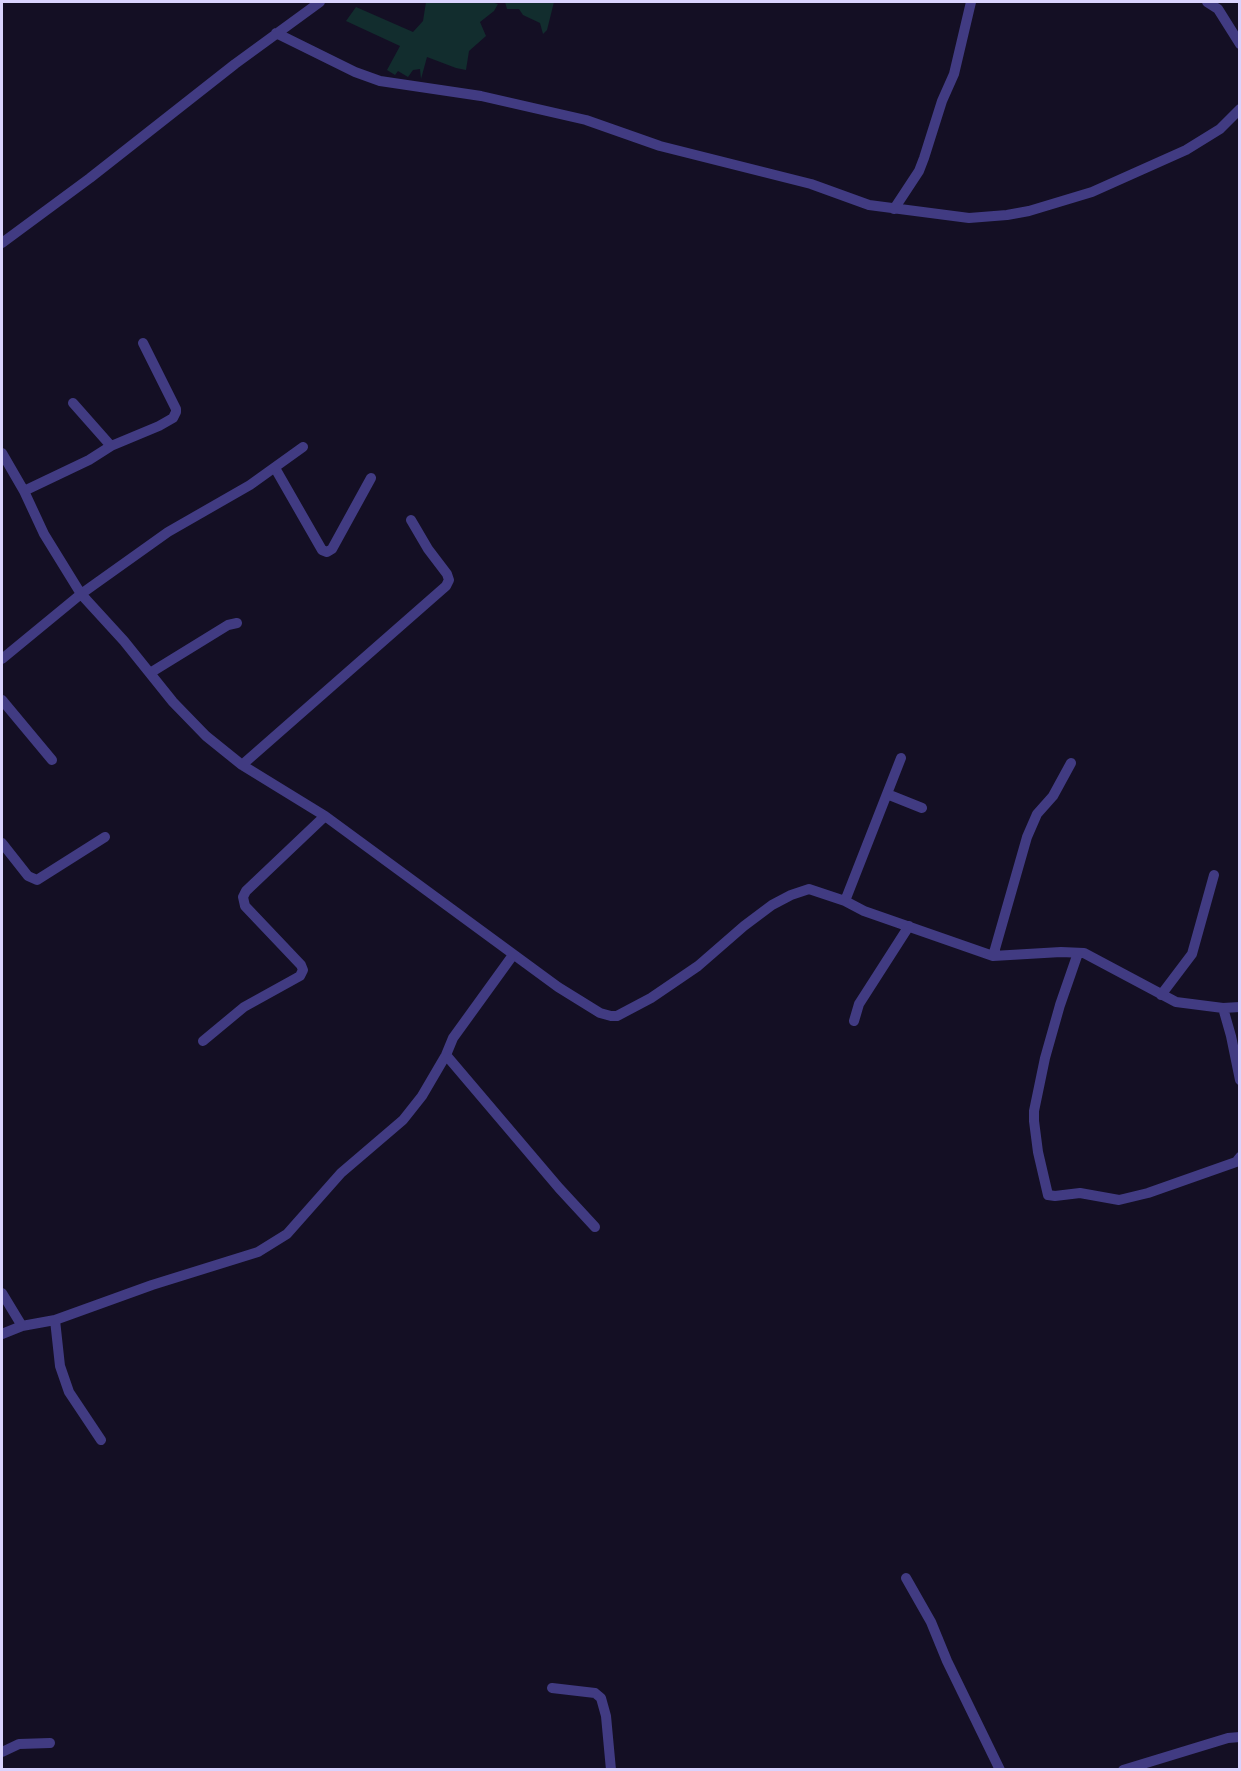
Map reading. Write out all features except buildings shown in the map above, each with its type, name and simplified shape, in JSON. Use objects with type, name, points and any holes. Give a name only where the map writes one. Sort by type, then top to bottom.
[{"type":"street","points":[[2,243],[90,178],[276,33],[320,2]]},
{"type":"street","points":[[894,209],[919,171],[924,159],[938,111],[957,64],[959,44],[970,2]]},
{"type":"street","points":[[1207,2],[1218,9],[1239,44]]},
{"type":"street","points":[[276,33],[355,72],[380,81],[481,96],[586,120],[660,147],[811,184],[869,205],[969,218],[1029,211],[1092,192],[1186,150],[1220,129],[1239,109]]},
{"type":"street","points":[[24,491],[89,460],[111,446],[171,420],[176,412],[143,343]]},
{"type":"street","points":[[73,403],[111,446]]},
{"type":"street","points":[[2,658],[81,594],[168,532],[250,485],[303,447]]},
{"type":"street","points":[[2,453],[24,491],[44,534],[81,594],[191,722],[242,765],[325,816],[513,955],[558,987],[600,1012],[617,1016],[651,998],[698,966],[772,905],[809,889],[845,901],[864,911],[993,956],[1084,953],[1176,1002],[1223,1008],[1239,1007]]},
{"type":"street","points":[[275,468],[321,550],[327,552],[332,549],[371,478]]},
{"type":"street","points":[[242,765],[446,586],[449,580],[447,574],[428,549],[411,520]]},
{"type":"street","points":[[150,673],[228,625],[237,623]]},
{"type":"street","points":[[2,700],[52,760]]},
{"type":"street","points":[[845,901],[901,758]]},
{"type":"street","points":[[993,956],[1027,837],[1037,814],[1053,796],[1071,763]]},
{"type":"street","points":[[887,794],[922,808]]},
{"type":"street","points":[[203,1041],[244,1007],[300,976],[303,970],[301,965],[245,906],[243,897],[246,891],[325,816]]},
{"type":"street","points":[[2,843],[28,876],[37,880],[105,837]]},
{"type":"street","points":[[1161,995],[1192,954],[1214,875]]},
{"type":"street","points":[[854,1021],[859,1005],[909,926]]},
{"type":"street","points":[[1078,953],[1045,1058],[1034,1111],[1038,1152],[1048,1195],[1080,1193],[1119,1200],[1236,1162],[1239,1157]]},
{"type":"street","points":[[2,1334],[22,1326],[55,1320],[152,1285],[258,1252],[287,1234],[341,1173],[403,1120],[422,1096],[446,1055],[453,1038],[513,955]]},
{"type":"street","points":[[1223,1008],[1232,1036],[1239,1080]]},
{"type":"street","points":[[446,1055],[595,1227]]},
{"type":"street","points":[[2,1293],[22,1326]]},
{"type":"street","points":[[55,1320],[60,1366],[69,1392],[101,1440]]},
{"type":"street","points":[[906,1578],[931,1622],[947,1661],[1000,1770]]},
{"type":"street","points":[[552,1688],[586,1691],[595,1693],[601,1698],[606,1716],[610,1770]]},
{"type":"street","points":[[1122,1770],[1156,1765],[1228,1738],[1239,1737]]},
{"type":"street","points":[[2,1752],[19,1744],[50,1743]]},
{"type":"green space","points":[[426,2],[491,2],[498,4],[494,11],[480,22],[486,36],[469,51],[466,70],[427,57],[421,79],[420,69],[413,70],[408,77],[398,71],[395,75],[387,70],[400,46],[346,21],[356,7],[413,32],[423,21]]},
{"type":"green space","points":[[505,2],[554,2],[547,30],[543,34],[540,23],[523,15],[519,9],[507,9]]}]
